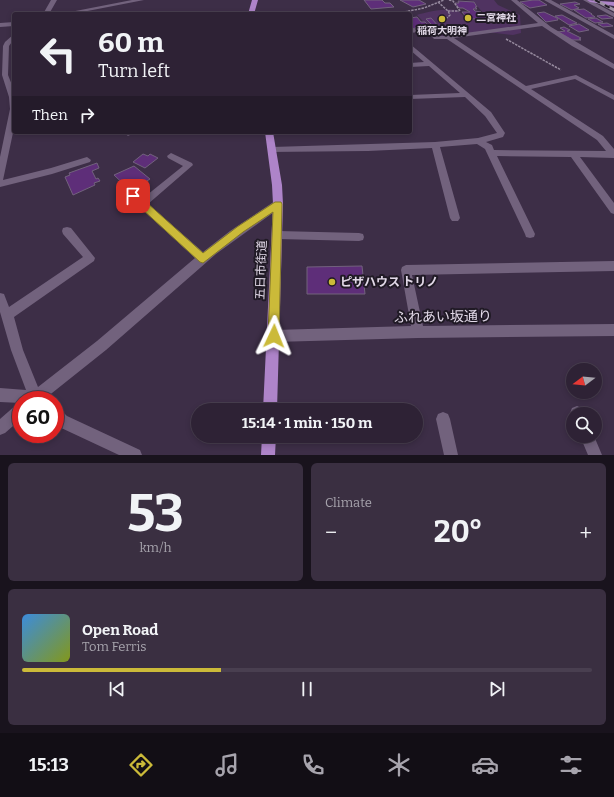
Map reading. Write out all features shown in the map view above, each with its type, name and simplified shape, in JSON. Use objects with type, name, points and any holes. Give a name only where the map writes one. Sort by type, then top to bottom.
[{"type":"main road","points":[[252,12],[255,0]]},
{"type":"main road","points":[[590,0],[614,4]]},
{"type":"main road","name":"五日市街道","points":[[269,134],[278,204],[270,403]]},
{"type":"main road","points":[[268,455],[269,443]]},
{"type":"street","points":[[47,12],[54,0]]},
{"type":"street","points":[[74,12],[141,0]]},
{"type":"street","points":[[514,0],[542,24],[571,43],[614,67]]},
{"type":"street","points":[[547,0],[614,37]]},
{"type":"street","points":[[586,0],[614,15]]},
{"type":"street","points":[[0,25],[12,24]]},
{"type":"street","points":[[412,31],[428,29],[436,38],[449,38],[542,24]]},
{"type":"street","points":[[9,91],[5,75],[6,46],[12,38]]},
{"type":"street","points":[[449,38],[600,138],[614,154]]},
{"type":"street","points":[[272,150],[434,145],[478,141],[500,135],[501,133],[488,114],[412,49]]},
{"type":"street","points":[[412,65],[431,64]]},
{"type":"street","points":[[526,88],[576,77],[614,98]]},
{"type":"street","points":[[412,97],[466,95]]},
{"type":"street","points":[[0,178],[12,129]]},
{"type":"street","points":[[478,141],[489,147],[530,234]]},
{"type":"street","points":[[434,145],[455,218]]},
{"type":"street","points":[[491,153],[614,154]]},
{"type":"street","points":[[574,154],[614,209]]},
{"type":"street","points":[[142,204],[189,164],[171,156]]},
{"type":"street","points":[[0,184],[52,171],[87,160]]},
{"type":"street","points":[[133,196],[203,259]]},
{"type":"street","points":[[46,391],[240,229],[278,204]]},
{"type":"street","points":[[7,316],[90,258],[67,231]]},
{"type":"street","points":[[278,235],[359,237]]},
{"type":"street","points":[[418,332],[406,270],[614,266]]},
{"type":"street","points":[[0,298],[17,350],[33,391]]},
{"type":"street","name":"ふれあい坂通り","points":[[274,336],[418,332],[614,330]]},
{"type":"street","points":[[0,395],[12,396]]},
{"type":"street","points":[[0,428],[12,418]]},
{"type":"street","points":[[443,419],[451,455]]},
{"type":"street","points":[[64,422],[135,455]]},
{"type":"street","points":[[590,443],[595,455]]},
{"type":"path","points":[[404,12],[424,8],[444,0]]},
{"type":"path","points":[[448,11],[460,11],[453,1],[449,0]]},
{"type":"path","points":[[438,2],[448,11],[450,15],[447,18]]},
{"type":"path","points":[[493,32],[576,77]]},
{"type":"shaded area","name":"二宮神社","points":[[465,0],[494,0],[498,5],[520,15],[521,33],[513,35],[487,32],[437,36],[417,15],[436,11],[455,10],[462,14],[467,20],[489,20],[473,1]]},
{"type":"building","points":[[364,0],[382,0],[385,3],[390,3],[394,7],[371,9]]},
{"type":"building","points":[[400,0],[419,0],[426,4],[413,7]]},
{"type":"building","points":[[539,0],[547,5],[530,8],[520,2]]},
{"type":"building","points":[[458,1],[474,2],[477,9],[473,9],[481,12],[487,19],[468,19],[462,12],[470,12],[463,8],[459,8],[455,3],[459,3]]},
{"type":"building","points":[[575,2],[580,4],[574,5],[579,8],[572,10],[560,4]]},
{"type":"building","points":[[584,9],[595,17],[586,18],[574,10]]},
{"type":"building","points":[[544,12],[557,18],[558,20],[546,22],[537,13]]},
{"type":"building","points":[[562,15],[577,23],[569,25],[555,16]]},
{"type":"building","points":[[606,15],[613,18],[602,19],[597,16]]},
{"type":"building","points":[[417,17],[421,22],[425,22],[429,26],[412,29],[412,18]]},
{"type":"building","points":[[431,18],[440,28],[435,28],[426,19]]},
{"type":"building","points":[[596,18],[603,22],[595,23],[588,19]]},
{"type":"building","points":[[607,23],[613,26],[603,27],[598,24]]},
{"type":"building","points":[[579,24],[589,30],[579,32],[569,26]]},
{"type":"building","points":[[564,27],[570,30],[567,31],[581,38],[579,39],[581,40],[572,40],[558,32],[565,31],[560,28]]},
{"type":"building","points":[[143,154],[148,156],[150,154],[158,158],[145,168],[133,162]]},
{"type":"building","points":[[97,163],[99,168],[92,171],[96,179],[98,178],[100,181],[94,183],[95,185],[73,195],[65,177],[70,175],[69,173]]},
{"type":"building","points":[[134,166],[150,179],[131,191],[114,175]]},
{"type":"building","points":[[362,266],[365,294],[307,294],[307,267]]},
{"type":"railway","points":[[595,0],[614,10]]},
{"type":"place","name":"二宮神社","points":[[468,18]]},
{"type":"place","name":"稲荷大明神","points":[[442,19]]},
{"type":"place","name":"ピザハウス トリノ","points":[[332,282]]},
{"type":"route","points":[[133,196],[203,259],[240,229],[278,204],[274,336]]}]
